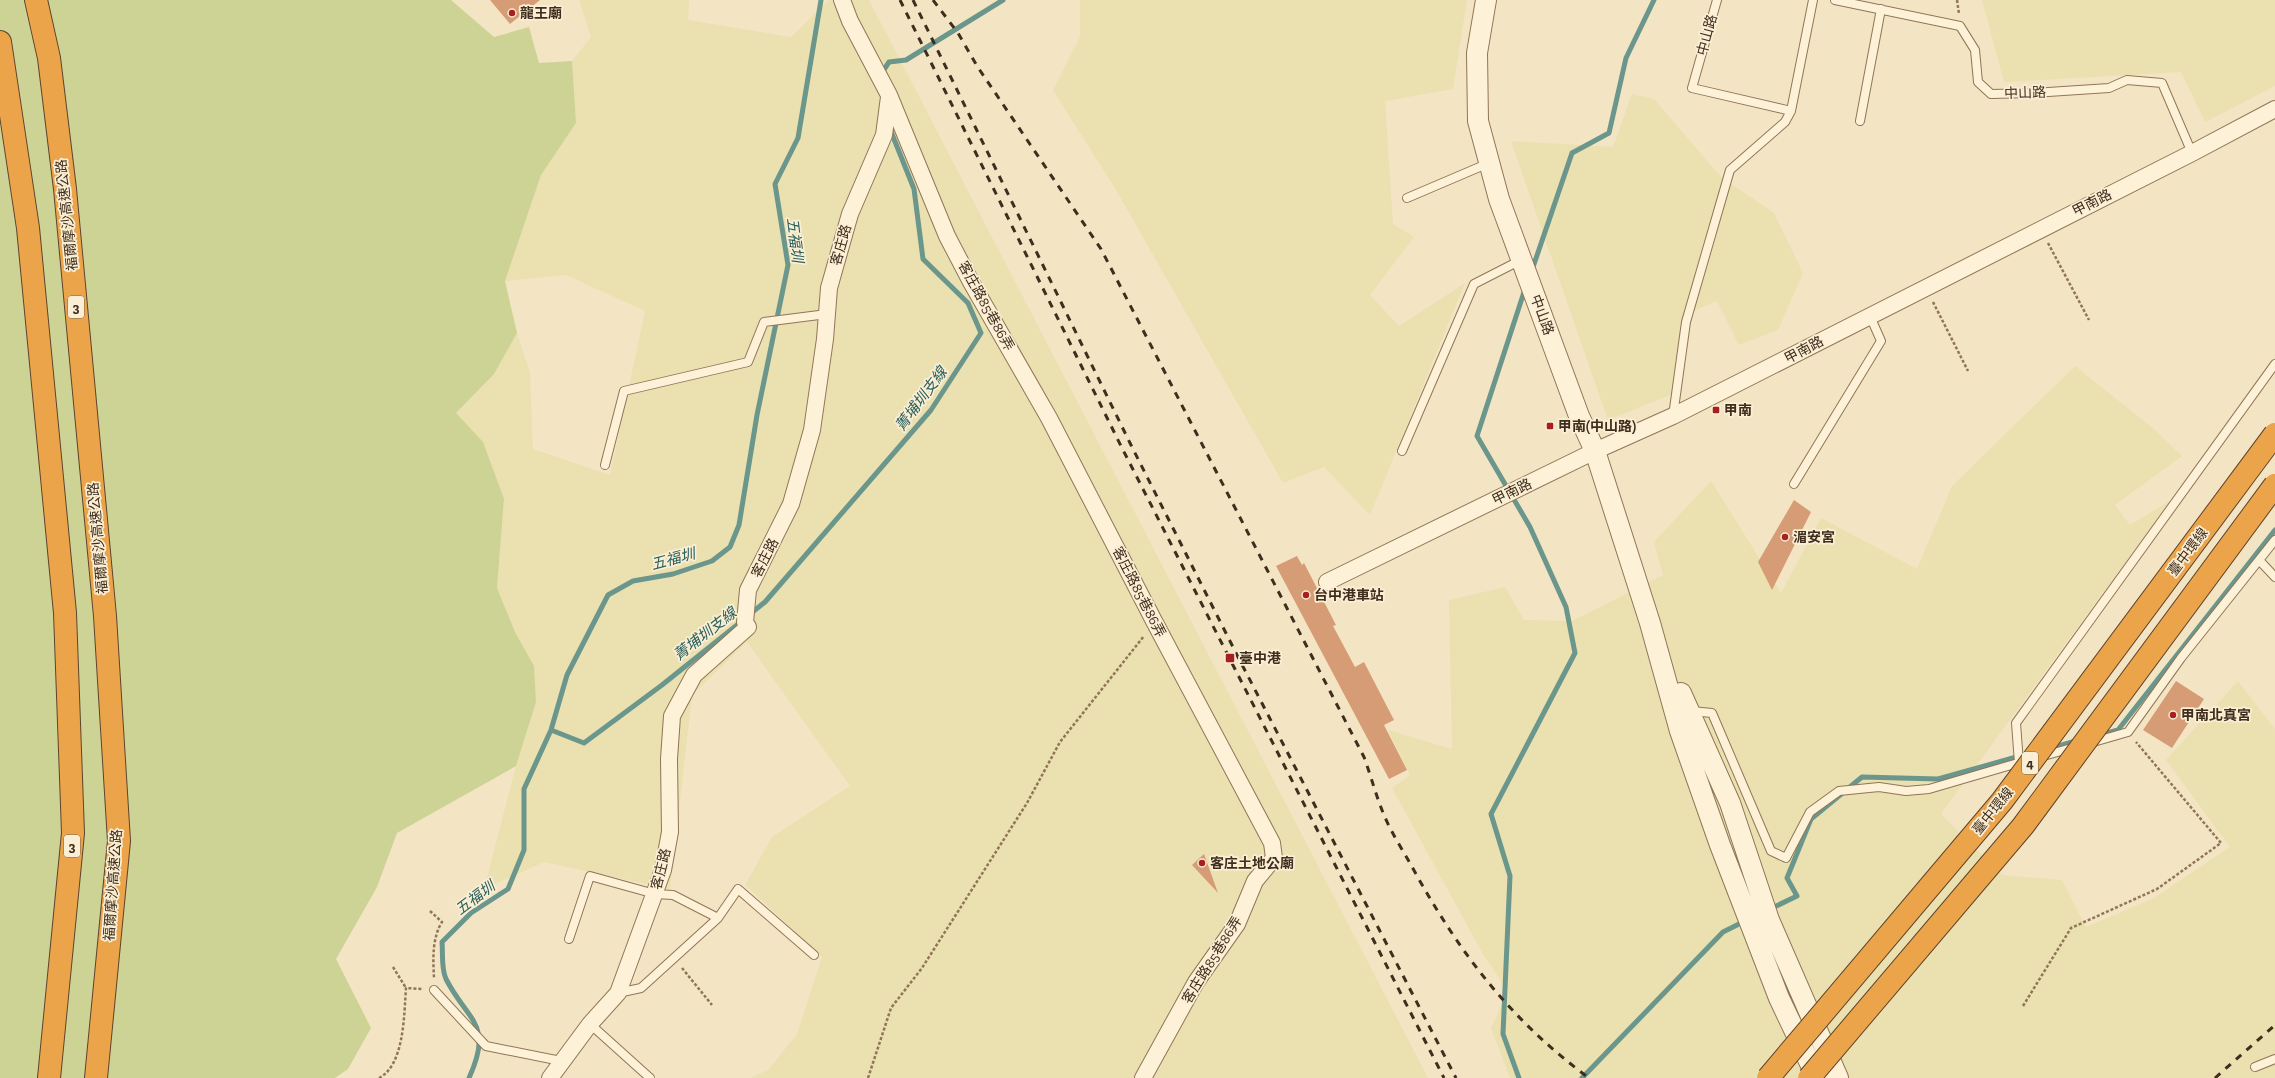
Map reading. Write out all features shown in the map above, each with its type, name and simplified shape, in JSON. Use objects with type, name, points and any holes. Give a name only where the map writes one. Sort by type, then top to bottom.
[{"type":"highway","name":"福爾摩沙高速公路","points":[[36,0],[49,58],[65,189],[105,616],[119,841],[96,1078]]},
{"type":"highway","name":"3","points":[[0,42],[28,228],[65,613],[73,833],[50,1078]]},
{"type":"highway","name":"臺中環線","points":[[1768,1078],[2002,801],[2275,434]]},
{"type":"highway","name":"4","points":[[1809,1078],[2023,826],[2275,485]]},
{"type":"street","points":[[842,0],[850,21],[889,95]]},
{"type":"street","name":"中山路","points":[[1486,0],[1477,53],[1478,121],[1499,199],[1579,416],[1595,451],[1650,623]]},
{"type":"street","name":"客庄路","points":[[550,1078],[561,1061],[590,1024],[618,993],[663,870],[670,832],[669,759],[672,716],[694,675],[748,627],[745,622],[748,590],[791,504],[812,430],[829,288],[850,214],[884,135],[889,95]]},
{"type":"street","name":"客庄路85巷86弄","points":[[889,95],[947,236],[1049,418],[1155,623],[1272,843],[1274,858],[1255,881],[1238,924],[1196,982],[1143,1078]]},
{"type":"street","name":"甲南路","points":[[1327,582],[1595,451],[1673,416],[2192,153],[2275,109]]},
{"type":"street","points":[[1650,623],[1730,802],[1769,920],[1838,1078]]},
{"type":"street","points":[[1650,623],[1680,731],[1720,845],[1779,998],[1817,1078]]},
{"type":"lane","name":"中山路","points":[[1717,0],[1692,88],[1790,111]]},
{"type":"lane","points":[[1673,416],[1686,322],[1730,170],[1785,122],[1790,111],[1813,0]]},
{"type":"lane","name":"中山路","points":[[1836,0],[1960,26],[1975,50],[1978,82],[1991,94],[2109,88],[2127,80],[2162,83],[2192,153]]},
{"type":"lane","points":[[1860,122],[1881,9]]},
{"type":"lane","points":[[1407,198],[1489,162]]},
{"type":"lane","points":[[1402,451],[1474,284],[1521,260]]},
{"type":"lane","points":[[605,465],[624,391],[748,362],[764,322],[827,314]]},
{"type":"lane","points":[[1794,484],[1882,341],[1870,316]]},
{"type":"lane","points":[[2019,763],[2016,723],[2275,364]]},
{"type":"lane","points":[[1688,710],[1712,712],[1771,851],[1786,858],[1810,812],[1839,791],[1879,787],[1906,791],[1929,789],[2128,732],[2181,658],[2275,540]]},
{"type":"lane","points":[[2259,560],[2275,577]]},
{"type":"lane","points":[[569,939],[590,876],[655,894],[673,895],[718,918]]},
{"type":"lane","points":[[618,993],[641,988],[718,918],[738,889],[814,955]]},
{"type":"lane","points":[[434,990],[486,1046],[561,1061]]},
{"type":"lane","points":[[590,1024],[650,1078]]},
{"type":"lane","points":[[2255,1067],[2275,1059]]},
{"type":"path","points":[[2041,229],[2089,320]]},
{"type":"path","points":[[1925,288],[1968,371]]},
{"type":"path","points":[[868,1078],[891,1008],[922,968],[1027,803],[1060,742],[1155,623]]},
{"type":"path","points":[[2023,1006],[2071,928],[2144,893],[2157,889],[2220,843],[2128,732]]},
{"type":"path","points":[[406,988],[434,990],[433,955],[438,929],[442,922],[430,911]]},
{"type":"path","points":[[674,958],[712,1005]]},
{"type":"path","points":[[379,1078],[384,1075],[401,1047],[406,988],[393,967]]},
{"type":"shaded area","points":[[579,0],[689,0],[688,20],[791,37],[829,0],[869,0],[1428,1078],[751,1078],[769,1069],[797,1034],[822,957],[745,885],[772,837],[850,786],[747,642],[692,695],[670,889],[544,862],[484,889],[516,766],[536,702],[534,666],[515,632],[497,588],[504,499],[456,413],[494,374],[517,333],[530,372],[533,449],[610,475],[645,311],[566,275],[505,281],[541,175],[576,123],[572,61],[591,37]]},
{"type":"shaded area","points":[[1080,0],[1467,0],[1453,89],[1385,101],[1393,224],[1414,237],[1370,295],[1399,326],[1465,283],[1370,515],[1324,467],[1283,483],[1116,190],[1053,90],[1080,37]]},
{"type":"shaded area","points":[[1982,0],[2275,0],[2275,86],[2205,122],[2181,72],[2004,82]]},
{"type":"shaded area","points":[[1632,94],[1654,99],[1721,177],[1774,213],[1803,273],[1778,330],[1739,345],[1717,301],[1686,314],[1675,393],[1608,420],[1511,141],[1613,147]]},
{"type":"shaded area","points":[[2075,366],[2154,429],[2182,456],[2115,505],[2130,525],[2170,501],[1941,814],[2002,875],[2062,880],[2086,927],[2154,898],[2230,847],[2166,760],[2238,681],[2275,729],[2275,1078],[1510,1078],[1491,1028],[1508,991],[1484,956],[1392,788],[1410,775],[1388,730],[1452,749],[1449,600],[1505,587],[1524,620],[1572,621],[1663,575],[1654,542],[1711,481],[1781,593],[1821,518],[1917,569],[1952,486]]},
{"type":"green space","points":[[0,0],[451,0],[494,37],[529,27],[539,63],[572,61],[576,123],[541,175],[505,281],[517,333],[494,374],[456,413],[483,442],[504,499],[497,588],[515,632],[534,666],[536,702],[516,766],[397,833],[377,887],[336,959],[371,1028],[348,1069],[335,1078],[0,1078]]},
{"type":"building","name":"龍王廟","points":[[490,0],[540,0],[510,24]]},
{"type":"building","name":"湄安宮","points":[[1794,500],[1811,512],[1772,590],[1758,562]]},
{"type":"building","points":[[1297,556],[1302,565],[1304,563],[1336,625],[1333,626],[1355,667],[1364,662],[1394,720],[1384,725],[1407,770],[1389,779],[1276,566]]},
{"type":"building","name":"甲南北真宮","points":[[2176,681],[2204,699],[2172,748],[2143,730]]},
{"type":"building","name":"客庄土地公廟","points":[[1204,854],[1218,893],[1192,865]]},
{"type":"waterway","name":"五福圳","points":[[469,1078],[476,1060],[479,1045],[479,1034],[470,1015],[454,993],[444,975],[442,942],[471,913],[508,889],[524,850],[524,789],[551,730],[567,675],[608,595],[633,581],[673,574],[712,561],[730,547],[739,525],[757,415],[788,265],[775,184],[798,138],[821,0]]},
{"type":"waterway","name":"菁埔圳支線","points":[[881,74],[889,62],[906,60],[1003,0]]},
{"type":"waterway","points":[[1532,270],[1572,153],[1609,133],[1626,58],[1654,0]]},
{"type":"waterway","name":"菁埔圳支線","points":[[750,614],[765,602],[931,410],[981,333],[968,303],[923,259],[914,189],[890,129]]},
{"type":"waterway","points":[[1519,1078],[1503,1034],[1510,876],[1491,814],[1575,653],[1566,607],[1530,527],[1477,436],[1525,289]]},
{"type":"waterway","points":[[2100,735],[2118,730],[2275,530]]},
{"type":"waterway","name":"菁埔圳支線","points":[[551,730],[584,743],[662,685],[742,621]]},
{"type":"waterway","points":[[2051,748],[2076,741]]},
{"type":"waterway","points":[[1770,909],[1797,896],[1787,878],[1811,819],[1862,777],[1938,779],[2020,756]]},
{"type":"waterway","points":[[1582,1078],[1723,932],[1745,921]]},
{"type":"railway","points":[[900,0],[1122,448],[1444,1078]]},
{"type":"railway","points":[[913,0],[1130,443],[1237,655],[1456,1078]]},
{"type":"railway","points":[[933,0],[958,33],[977,66],[1101,249],[1364,757],[1378,801],[1387,821],[1447,926],[1467,955],[1510,1007],[1534,1032],[1589,1078]]},
{"type":"railway","points":[[2215,1078],[2275,1025]]},
{"type":"place","name":"龍王廟","points":[[512,13]]},
{"type":"place","name":"甲南","points":[[1716,410]]},
{"type":"place","name":"甲南(中山路)","points":[[1550,426]]},
{"type":"place","name":"湄安宮","points":[[1785,537]]},
{"type":"place","name":"台中港車站","points":[[1306,595]]},
{"type":"place","name":"臺中港","points":[[1230,658]]},
{"type":"place","name":"甲南北真宮","points":[[2173,715]]},
{"type":"place","name":"客庄土地公廟","points":[[1202,863]]}]
